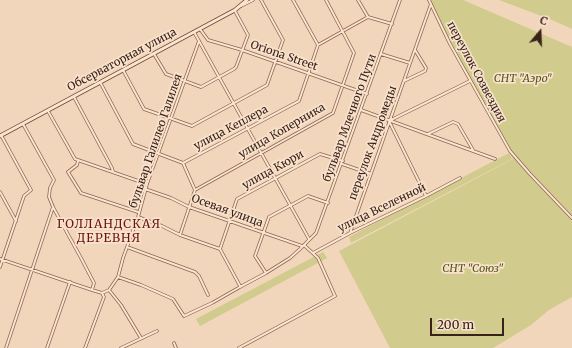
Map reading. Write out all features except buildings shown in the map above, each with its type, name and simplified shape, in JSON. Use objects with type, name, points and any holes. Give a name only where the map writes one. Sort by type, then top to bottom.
[{"type":"main road","points":[[235,10],[247,0]]},
{"type":"main road","name":"Обсерваторная улица","points":[[0,136],[235,10]]},
{"type":"street","name":"Обсерваторная улица","points":[[235,10],[253,0]]},
{"type":"street","points":[[123,70],[144,109],[192,126],[267,85],[283,40],[261,0]]},
{"type":"street","points":[[293,0],[318,45],[368,17]]},
{"type":"street","name":"улица Коперника","points":[[196,190],[333,113],[354,53],[326,0]]},
{"type":"street","points":[[358,0],[368,17],[392,24]]},
{"type":"street","name":"бульвар Млечного Пути","points":[[309,239],[316,233],[328,203],[400,0]]},
{"type":"street","name":"переулок Созвездия","points":[[429,0],[450,44],[510,151],[572,218]]},
{"type":"street","name":"переулок Андромеды","points":[[350,233],[431,4]]},
{"type":"street","points":[[154,53],[166,74],[201,87],[220,78],[236,67],[247,36],[247,32],[235,10]]},
{"type":"street","name":"Oriona Street","points":[[200,28],[208,40],[242,50],[367,94]]},
{"type":"street","points":[[118,277],[173,299],[184,316],[212,303],[266,273],[290,258],[309,239],[194,32]]},
{"type":"street","name":"бульвар Галилео Галилея","points":[[109,290],[118,277],[157,154],[172,119],[199,41]]},
{"type":"street","name":"улица Кеплера","points":[[182,162],[299,101],[318,45]]},
{"type":"street","name":"переулок Андромеды","points":[[403,82],[425,71],[426,68],[415,49]]},
{"type":"street","points":[[381,54],[410,63]]},
{"type":"street","points":[[389,121],[470,81]]},
{"type":"street","points":[[100,82],[133,144],[182,162],[196,190],[180,235]]},
{"type":"street","points":[[74,97],[113,172]]},
{"type":"street","points":[[361,110],[495,159]]},
{"type":"street","points":[[48,111],[78,161],[147,184]]},
{"type":"street","points":[[389,121],[426,196]]},
{"type":"street","points":[[428,134],[453,122],[458,124],[474,151]]},
{"type":"street","points":[[23,124],[54,180],[50,188],[49,197],[94,283],[92,290]]},
{"type":"street","points":[[0,136],[31,190],[24,196],[1,260],[0,267]]},
{"type":"street","name":"улица Кюри","points":[[220,249],[237,199],[320,154],[370,174]]},
{"type":"street","points":[[78,161],[77,165],[68,172],[81,193],[138,212]]},
{"type":"street","name":"улица Вселенной","points":[[312,253],[460,178]]},
{"type":"street","name":"Осевая улица","points":[[146,189],[171,198],[189,207],[303,245]]},
{"type":"street","points":[[0,192],[16,221]]},
{"type":"street","points":[[266,273],[255,256],[269,217],[308,196],[328,203]]},
{"type":"street","points":[[6,348],[53,207]]},
{"type":"street","points":[[138,217],[180,235],[220,249],[240,287]]},
{"type":"street","points":[[239,348],[335,296],[318,258],[303,245]]},
{"type":"street","points":[[127,247],[195,272],[199,276],[208,295]]},
{"type":"street","points":[[1,260],[102,293],[109,290],[121,305],[141,338]]},
{"type":"street","points":[[47,348],[70,282]]},
{"type":"street","points":[[85,348],[104,297],[102,293]]},
{"type":"street","points":[[121,348],[156,331]]},
{"type":"street","points":[[174,343],[176,348]]},
{"type":"green space","name":"СНТ \"Союз\"","points":[[427,0],[463,0],[572,47],[572,297],[549,310],[531,325],[493,348],[390,348],[339,251],[513,159],[443,34]]},
{"type":"green space","points":[[499,0],[572,0],[572,29],[552,20]]},
{"type":"green space","points":[[509,153],[512,159],[351,243],[349,237]]},
{"type":"green space","points":[[323,252],[327,258],[200,326],[196,319]]},
{"type":"district","name":"ГОЛЛАНДСКАЯ ДЕРЕВНЯ","points":[[109,232]]},
{"type":"park label","name":"СНТ \"Аэро\"","points":[[523,79]]}]
